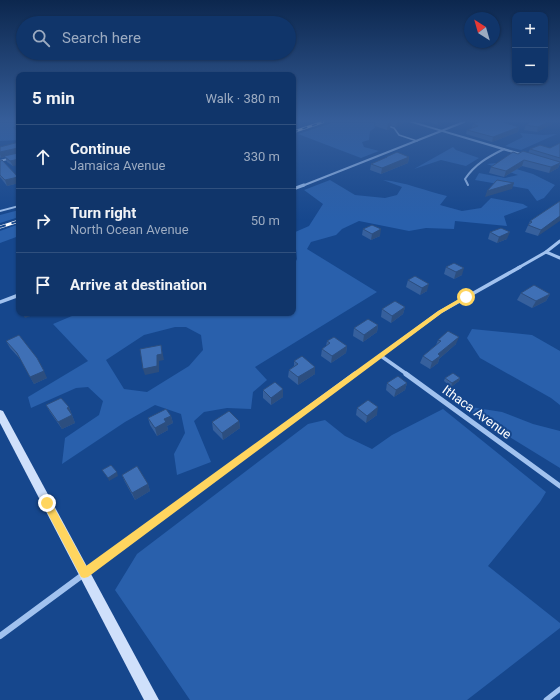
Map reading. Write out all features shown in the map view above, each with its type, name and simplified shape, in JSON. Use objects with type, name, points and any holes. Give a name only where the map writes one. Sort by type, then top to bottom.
[{"type":"main road","points":[[0,414],[152,700]]},
{"type":"street","points":[[296,188],[382,155]]},
{"type":"street","points":[[468,185],[465,179],[472,168],[484,159],[494,155]]},
{"type":"street","points":[[520,155],[532,158]]},
{"type":"street","points":[[0,161],[16,157]]},
{"type":"street","points":[[0,207],[16,203]]},
{"type":"street","points":[[0,211],[16,207]]},
{"type":"street","points":[[0,636],[440,312],[546,252],[560,241]]},
{"type":"street","points":[[546,252],[560,258]]},
{"type":"street","points":[[0,302],[16,296]]},
{"type":"street","name":"Ithaca Avenue","points":[[380,356],[560,486]]},
{"type":"lane","points":[[546,700],[560,689]]},
{"type":"shaded area","points":[[352,155],[370,155],[361,158]]},
{"type":"shaded area","points":[[439,155],[469,155],[479,158],[466,166],[441,160],[414,169]]},
{"type":"shaded area","points":[[496,163],[533,174],[555,185],[544,198],[537,201],[528,189],[475,180],[479,173],[505,178],[518,175],[487,164]]},
{"type":"shaded area","points":[[330,180],[355,195],[385,198],[397,195],[402,187],[383,180],[447,196],[440,205],[462,211],[481,208],[491,198],[523,204],[528,207],[504,216],[507,226],[455,221],[454,229],[426,228],[409,231],[359,221],[342,229],[336,235],[311,242],[307,249],[377,292],[255,367],[267,380],[253,392],[251,409],[227,408],[204,412],[194,421],[211,462],[177,475],[174,454],[185,433],[181,414],[155,405],[125,422],[62,464],[65,438],[99,415],[103,401],[88,387],[76,388],[31,408],[28,397],[88,361],[53,324],[72,316],[296,316],[296,232],[309,226],[323,204],[304,190]],"holes":[[[175,327],[186,327],[201,335],[203,350],[189,366],[147,392],[124,389],[106,360],[144,335]]]},
{"type":"shaded area","points":[[16,211],[16,218],[0,223],[0,215]]},
{"type":"shaded area","points":[[16,225],[16,237],[0,243],[0,231]]},
{"type":"shaded area","points":[[472,329],[532,335],[560,351],[560,405],[551,398],[480,358],[467,338]]},
{"type":"shaded area","points":[[458,405],[502,412],[533,424],[560,431],[560,468]]},
{"type":"shaded area","points":[[443,409],[546,492],[540,502],[488,566],[560,623],[560,628],[467,700],[190,700],[115,590],[137,554],[308,424],[325,420],[345,436],[372,449],[392,435]]},
{"type":"building","points":[[16,155],[16,160],[10,161],[4,156]]},
{"type":"building","points":[[391,155],[403,155],[409,157],[382,168],[371,164]]},
{"type":"building","points":[[509,155],[535,155],[560,162],[551,167],[524,160],[506,171],[491,167]]},
{"type":"building","points":[[549,155],[560,155],[560,158]]},
{"type":"building","points":[[2,160],[16,175],[16,177],[5,180],[0,175],[0,161]]},
{"type":"building","points":[[497,180],[514,183],[487,191]]},
{"type":"building","points":[[560,201],[560,216],[541,230],[528,225],[532,222],[530,221]]},
{"type":"building","points":[[372,225],[381,229],[372,234],[363,229]]},
{"type":"building","points":[[501,228],[510,232],[499,237],[490,232]]},
{"type":"building","points":[[454,263],[464,268],[456,272],[446,267]]},
{"type":"building","points":[[415,276],[429,284],[422,288],[408,280]]},
{"type":"building","points":[[534,285],[550,294],[536,301],[521,293]]},
{"type":"building","points":[[395,301],[405,307],[392,316],[382,309]]},
{"type":"building","points":[[368,319],[378,325],[364,335],[354,328]]},
{"type":"building","points":[[448,331],[459,337],[438,354],[440,356],[432,362],[423,356],[441,341],[438,340]]},
{"type":"building","points":[[19,335],[37,358],[44,371],[30,377],[17,353],[6,341]]},
{"type":"building","points":[[334,337],[347,346],[332,356],[322,349],[330,343],[327,341]]},
{"type":"building","points":[[161,345],[162,354],[157,355],[157,366],[143,369],[140,349]]},
{"type":"building","points":[[302,356],[315,367],[298,377],[289,370],[298,364],[294,361]]},
{"type":"building","points":[[453,373],[460,378],[452,383],[445,378]]},
{"type":"building","points":[[398,376],[407,383],[396,390],[387,383]]},
{"type":"building","points":[[275,382],[283,389],[271,398],[263,390]]},
{"type":"building","points":[[61,398],[69,407],[67,408],[72,415],[58,422],[46,405]]},
{"type":"building","points":[[368,400],[378,407],[367,416],[357,408]]},
{"type":"building","points":[[166,409],[171,416],[164,419],[166,422],[155,428],[148,418]]},
{"type":"building","points":[[229,411],[239,421],[222,433],[212,422]]},
{"type":"building","points":[[111,465],[117,472],[108,478],[102,470]]},
{"type":"building","points":[[137,466],[148,484],[132,493],[122,475]]},
{"type":"railway","points":[[0,227],[16,222]]},
{"type":"route","points":[[47,503],[84,573],[440,312],[466,297]]}]
